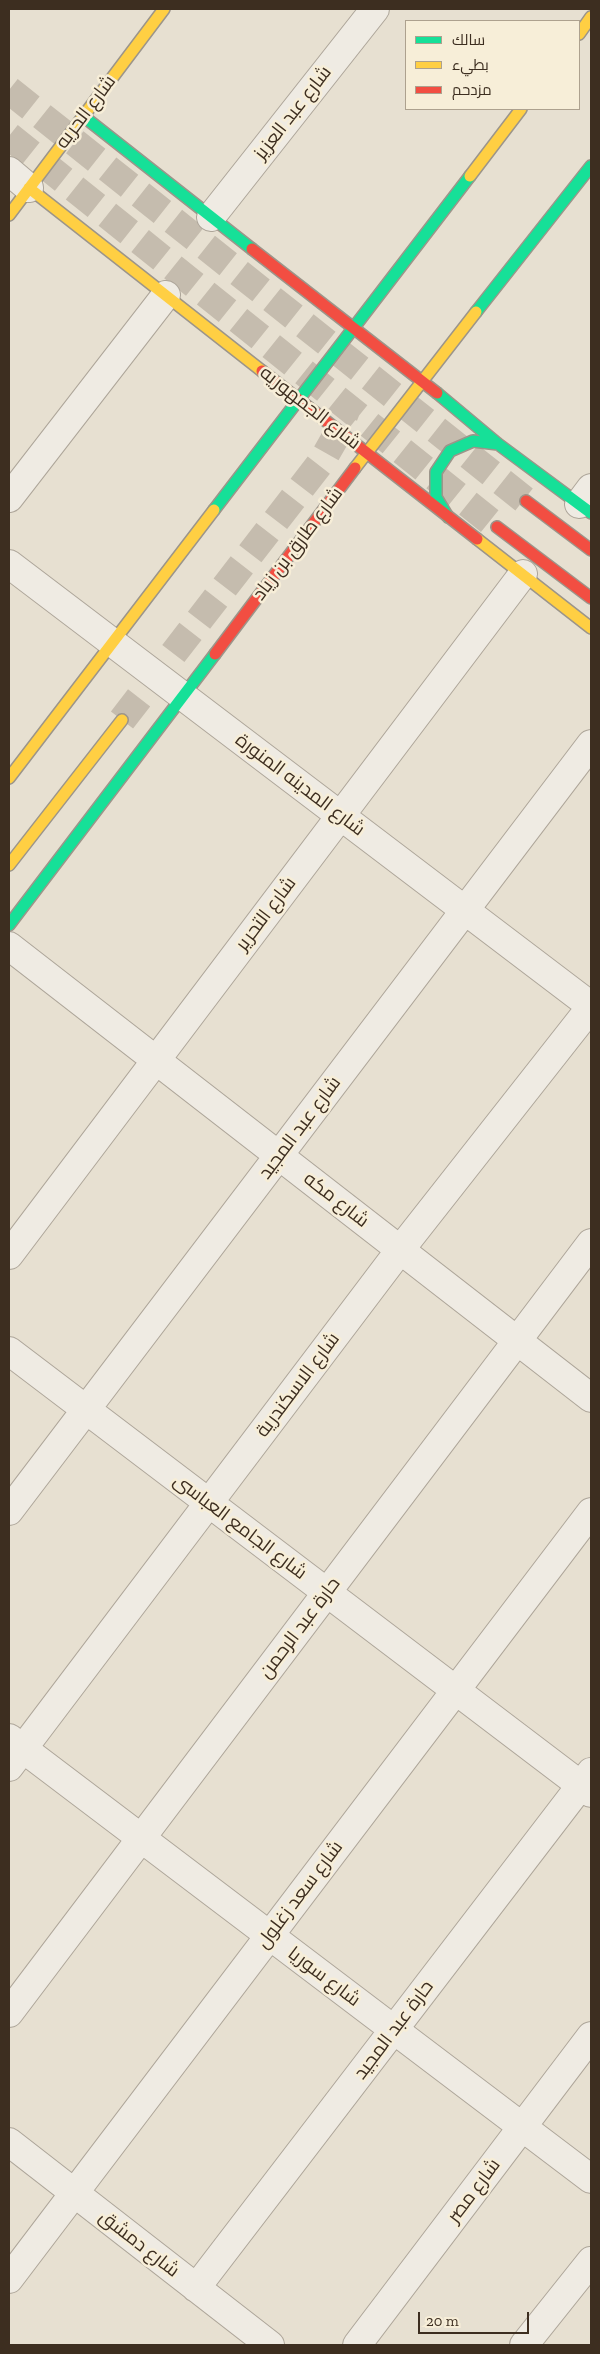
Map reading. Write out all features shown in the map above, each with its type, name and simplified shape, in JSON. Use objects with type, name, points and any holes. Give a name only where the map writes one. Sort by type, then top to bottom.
[{"type":"main road","name":"شارع الحريه","points":[[9,215],[19,180],[83,116],[164,9]]},
{"type":"main road","points":[[580,33],[591,17]]},
{"type":"main road","points":[[9,778],[520,110]]},
{"type":"main road","points":[[83,116],[353,329],[422,380],[498,444],[587,502]]},
{"type":"main road","name":"شارع طارق بن زياد","points":[[9,925],[422,380],[591,166]]},
{"type":"main road","name":"شارع الجمهوريه","points":[[19,180],[449,519],[591,628]]},
{"type":"main road","points":[[449,519],[436,497],[436,472],[450,451],[473,440],[498,444]]},
{"type":"main road","points":[[526,501],[591,550]]},
{"type":"main road","points":[[497,526],[591,598]]},
{"type":"main road","points":[[9,865],[122,720]]},
{"type":"street","name":"شارع عبد العزيز","points":[[211,217],[375,9]]},
{"type":"street","points":[[9,498],[166,295]]},
{"type":"street","name":"شارع المدينه المنورة","points":[[9,564],[591,1007]]},
{"type":"street","name":"شارع التحرير","points":[[9,1255],[523,574]]},
{"type":"street","name":"شارع عبد المجيد","points":[[9,1511],[591,744]]},
{"type":"street","name":"شارع مكه","points":[[9,946],[591,1398]]},
{"type":"street","name":"شارع الاسكندرية","points":[[13,1751],[208,1503],[400,1250],[591,1007]]},
{"type":"street","name":"حارة عبد الرحمن","points":[[9,2014],[591,1243]]},
{"type":"street","name":"شارع الجامع العباسى","points":[[9,1351],[456,1690],[588,1783]]},
{"type":"street","name":"شارع سعد زغلول","points":[[9,2279],[591,1512]]},
{"type":"street","name":"شارع سوريا","points":[[13,1751],[140,1839],[591,2179]]},
{"type":"street","name":"حارة عبد المجيد","points":[[196,2288],[588,1783]]},
{"type":"street","name":"شارع مصر","points":[[357,2345],[591,2036]]},
{"type":"street","name":"شارع دمشق","points":[[9,2142],[270,2345]]},
{"type":"street","points":[[524,2345],[591,2261]]},
{"type":"tunnel","points":[[9,90],[526,501]]},
{"type":"tunnel","points":[[9,136],[497,527]]},
{"type":"tunnel","points":[[122,720],[322,461],[334,440],[347,408]]},
{"type":"traffic: fast","points":[[83,116],[252,249]]},
{"type":"traffic: fast","points":[[476,312],[591,166]]},
{"type":"traffic: fast","points":[[214,510],[470,176]]},
{"type":"traffic: fast","points":[[437,393],[498,444],[591,513]]},
{"type":"traffic: fast","points":[[448,517],[436,497],[436,472],[450,451],[473,441],[498,444]]},
{"type":"traffic: fast","points":[[9,925],[215,654]]},
{"type":"traffic: slow","points":[[9,215],[164,9]]},
{"type":"traffic: slow","points":[[580,33],[591,17]]},
{"type":"traffic: slow","points":[[470,176],[520,110]]},
{"type":"traffic: slow","points":[[29,188],[262,371]]},
{"type":"traffic: slow","points":[[355,468],[476,312]]},
{"type":"traffic: slow","points":[[9,778],[214,510]]},
{"type":"traffic: slow","points":[[477,539],[591,628]]},
{"type":"traffic: slow","points":[[9,865],[122,720]]},
{"type":"traffic: jam","points":[[252,249],[437,393]]},
{"type":"traffic: jam","points":[[262,371],[477,539]]},
{"type":"traffic: jam","points":[[215,654],[355,468]]},
{"type":"traffic: jam","points":[[526,501],[591,550]]},
{"type":"traffic: jam","points":[[497,527],[591,598]]}]
